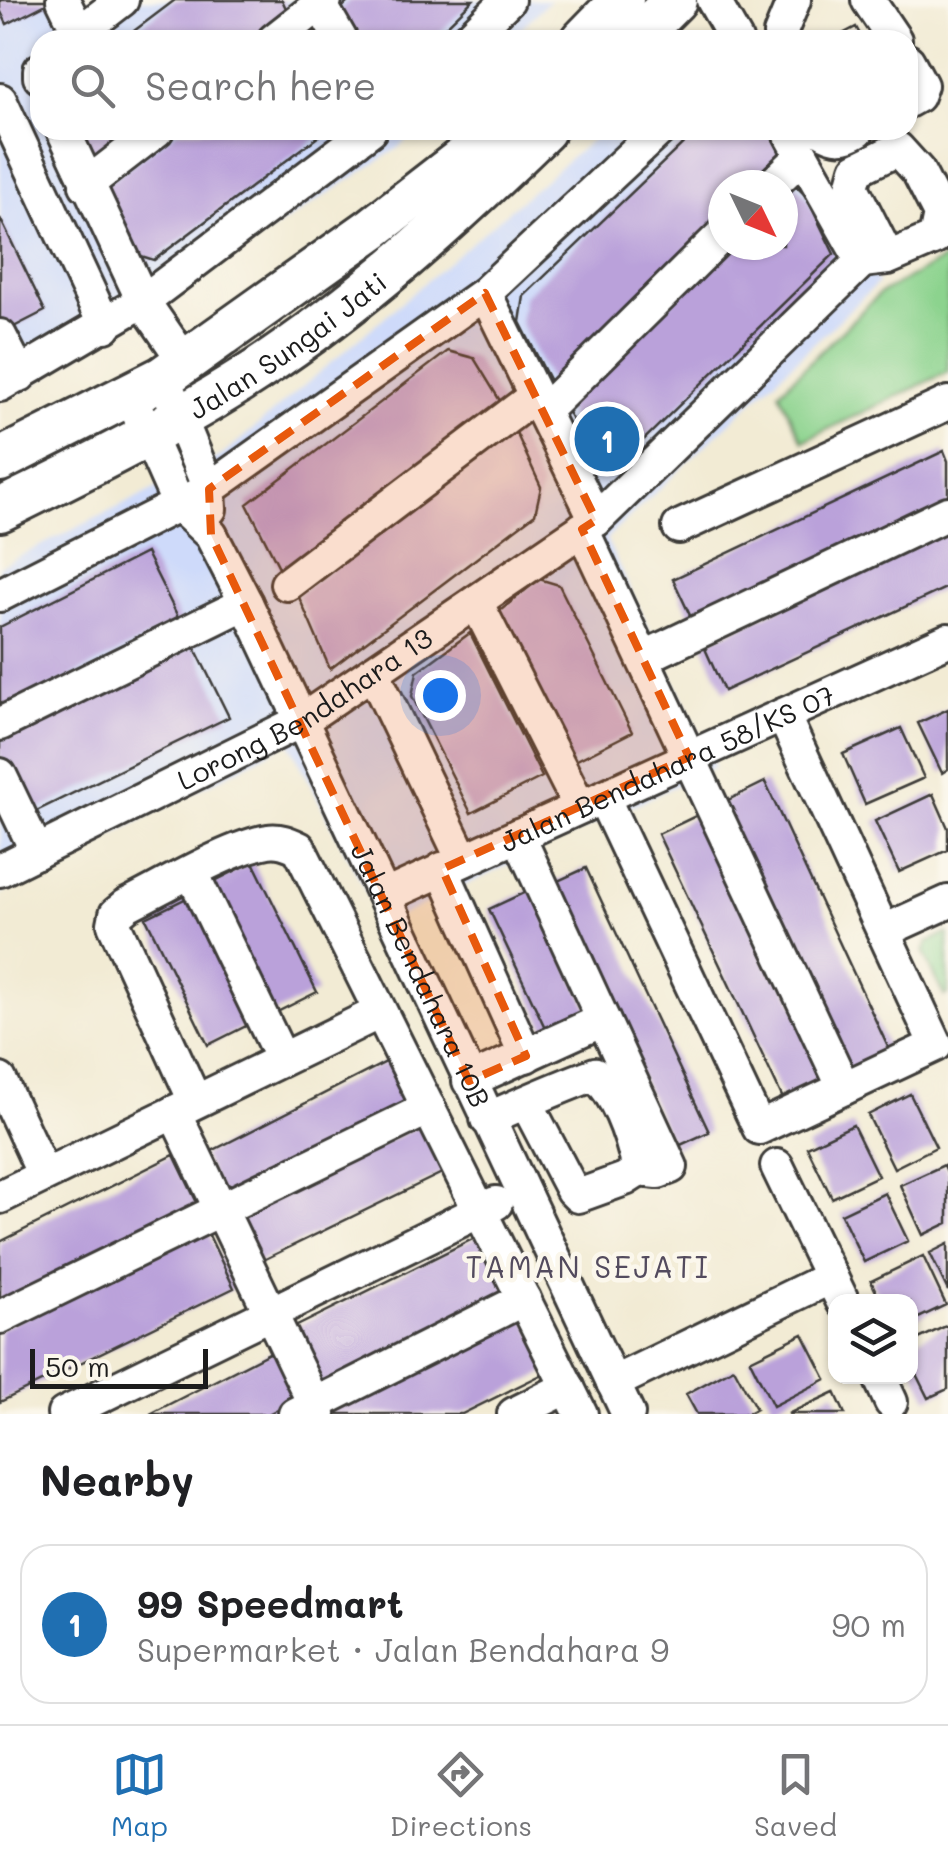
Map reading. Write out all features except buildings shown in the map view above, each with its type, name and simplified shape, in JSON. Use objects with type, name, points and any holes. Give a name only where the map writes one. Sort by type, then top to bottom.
[{"type":"main road","points":[[593,30],[622,0]]},
{"type":"main road","points":[[644,30],[675,0]]},
{"type":"main road","name":"Jalan Sungai Jati","points":[[0,460],[159,379],[374,228],[482,140]]},
{"type":"main road","name":"Jalan Sungai Jati","points":[[0,510],[164,427],[257,370],[325,322],[473,200],[534,140]]},
{"type":"street","points":[[63,0],[72,30]]},
{"type":"street","points":[[83,30],[122,0]]},
{"type":"street","points":[[476,30],[508,0]]},
{"type":"street","points":[[713,0],[730,30]]},
{"type":"street","points":[[782,30],[794,0]]},
{"type":"street","points":[[868,0],[888,30]]},
{"type":"street","points":[[286,30],[321,1],[337,30]]},
{"type":"street","points":[[0,100],[105,326]]},
{"type":"street","name":"Jalan Bendahara 10B","points":[[67,140],[143,301],[179,505],[211,535],[246,603],[628,1414]]},
{"type":"street","points":[[86,185],[144,140]]},
{"type":"street","points":[[0,336],[10,380],[143,301],[357,140]]},
{"type":"street","points":[[0,595],[210,489],[485,293],[648,140]]},
{"type":"street","points":[[782,170],[803,140]]},
{"type":"street","name":"Lorong Bendahara 13","points":[[0,870],[301,721],[589,525],[875,260],[805,140]]},
{"type":"street","points":[[287,584],[539,404],[708,248]]},
{"type":"street","points":[[485,293],[539,404],[643,658],[844,1088]]},
{"type":"street","points":[[679,527],[946,410]]},
{"type":"street","name":"Jalan Bendahara 10B","points":[[164,427],[210,489],[211,535]]},
{"type":"street","points":[[643,658],[948,513]]},
{"type":"street","points":[[476,602],[591,802],[759,1128],[936,1044],[783,714]]},
{"type":"street","points":[[0,724],[246,603]]},
{"type":"street","name":"Jalan Bendahara 58/KS 07","points":[[385,896],[948,640]]},
{"type":"street","points":[[373,672],[526,1056]]},
{"type":"street","points":[[0,775],[38,852]]},
{"type":"street","points":[[518,835],[671,1167],[658,1172],[639,1170],[625,1180],[578,1196],[526,1102]]},
{"type":"street","points":[[514,1414],[575,1401],[524,1298],[429,1108],[298,848],[283,841],[267,841],[192,873],[116,914],[114,924],[220,1208],[270,1313],[309,1411],[524,1298]]},
{"type":"street","points":[[192,873],[282,1060]]},
{"type":"street","points":[[884,931],[948,902]]},
{"type":"street","points":[[0,1196],[380,1012]]},
{"type":"street","points":[[469,1081],[604,1020]]},
{"type":"street","points":[[488,1119],[595,1074],[619,1111],[639,1170]]},
{"type":"street","points":[[0,1080],[44,1175]]},
{"type":"street","points":[[0,1317],[429,1108]]},
{"type":"street","points":[[613,1383],[837,1289],[777,1166]]},
{"type":"street","points":[[64,1414],[521,1190]]},
{"type":"highlighted area","points":[[485,293],[596,520],[582,529],[689,757],[442,869],[526,1056],[469,1081],[211,535],[209,489]]},
{"type":"shaded area","points":[[0,0],[550,0],[519,30],[30,30],[30,140],[406,140],[21,393],[0,352]]},
{"type":"shaded area","points":[[591,140],[813,140],[878,283],[606,539],[715,767],[383,924],[289,742],[0,894],[0,566],[223,455]]},
{"type":"green space","points":[[948,257],[948,372],[803,441],[779,392],[879,294]]},
{"type":"green space","points":[[948,933],[948,994],[944,996],[924,953],[928,942]]},
{"type":"place","name":"99 Speedmart","points":[[607,439]]},
{"type":"district","name":"TAMAN SEJATI","points":[[588,1266]]}]
